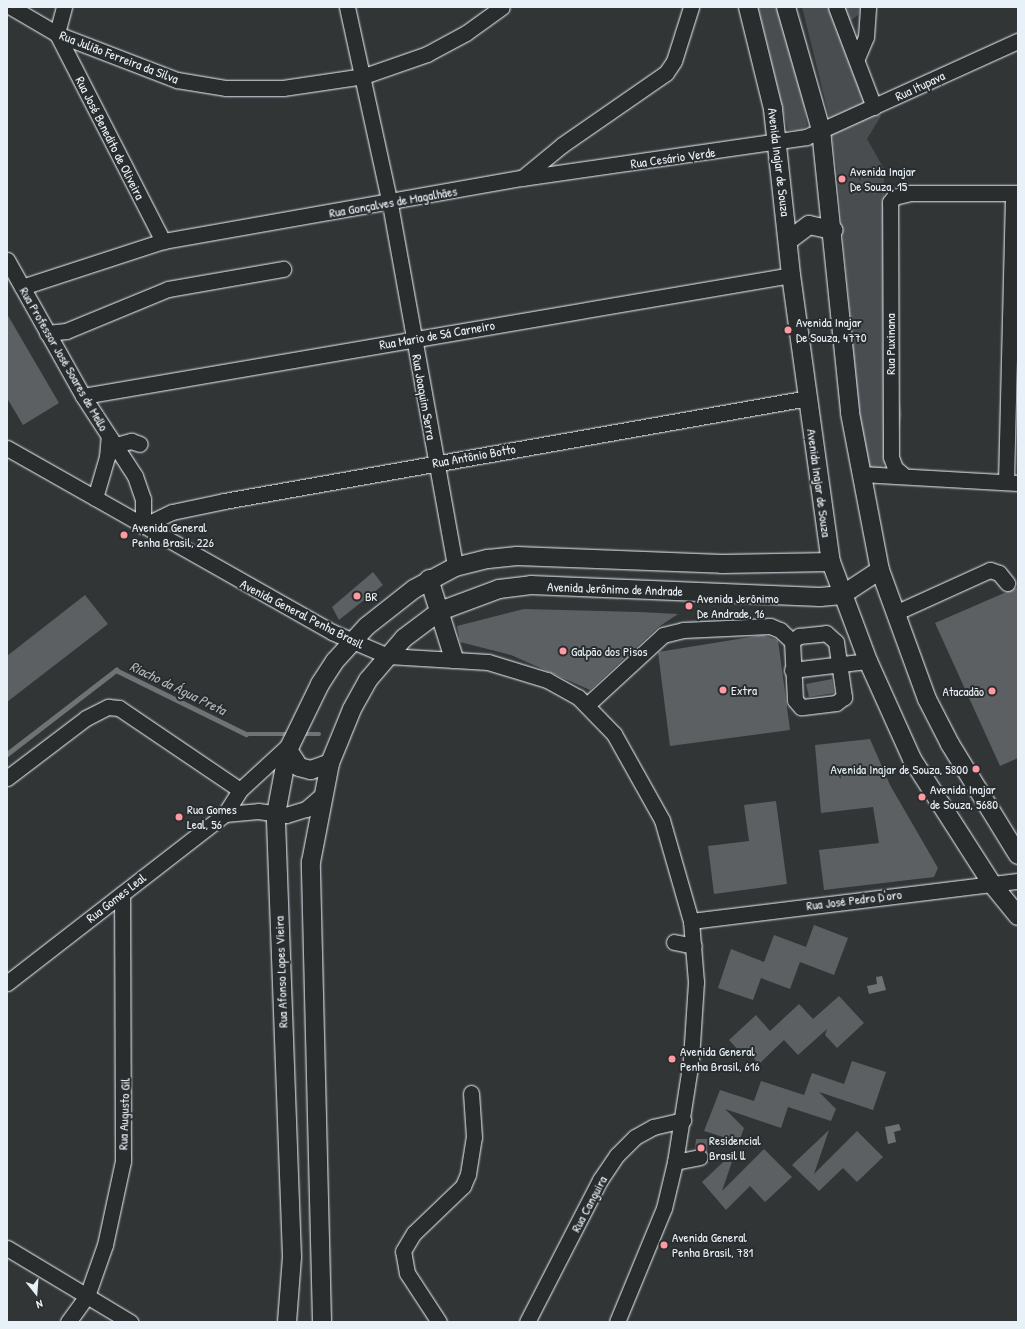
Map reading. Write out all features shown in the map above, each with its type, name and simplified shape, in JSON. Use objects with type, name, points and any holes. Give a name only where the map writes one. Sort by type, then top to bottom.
[{"type":"main road","name":"Avenida Inajar de Souza","points":[[748,7],[773,109],[789,240],[791,275],[831,562],[842,595],[868,661],[912,759],[992,884],[1018,916]]},
{"type":"main road","points":[[786,7],[821,130],[833,230],[850,413],[880,570],[927,699],[950,744],[1018,855]]},
{"type":"main road","points":[[789,240],[809,225],[833,230]]},
{"type":"main road","points":[[352,641],[429,580],[455,567],[516,556],[729,564],[831,562]]},
{"type":"main road","points":[[622,589],[634,576],[627,560]]},
{"type":"main road","name":"Avenida Jerônimo de Andrade","points":[[388,656],[404,638],[440,611],[499,588],[531,585],[812,597],[842,595],[880,570]]},
{"type":"main road","points":[[429,580],[454,659]]},
{"type":"main road","name":"Rua Afonso Lopes Vieira","points":[[286,1322],[292,1257],[276,814],[290,746],[320,684],[352,641]]},
{"type":"main road","points":[[322,1322],[309,904],[315,829],[330,763],[352,709],[388,656]]},
{"type":"main road","points":[[290,746],[300,767],[311,770],[330,763]]},
{"type":"street","name":"Rua Julião Ferreira da Silva","points":[[11,7],[58,34],[177,80],[226,88],[283,88],[364,76],[427,54],[466,33],[502,7]]},
{"type":"street","points":[[58,34],[64,7]]},
{"type":"street","name":"Rua Joaquim Serra","points":[[347,7],[364,76],[390,204],[455,567]]},
{"type":"street","name":"Rua Gonçalves de Magalhães","points":[[22,287],[163,241],[390,204],[522,178],[562,145],[666,73],[677,55],[691,7]]},
{"type":"street","points":[[836,7],[857,58],[874,107]]},
{"type":"street","points":[[857,58],[866,37],[868,7]]},
{"type":"street","name":"Rua José Benedito de Oliveira","points":[[58,34],[163,241]]},
{"type":"street","name":"Rua Itupava","points":[[821,130],[1018,41]]},
{"type":"street","name":"Rua Cesário Verde","points":[[522,178],[777,143],[821,130]]},
{"type":"street","name":"Rua Puxinana","points":[[902,474],[895,468],[891,457],[889,210],[894,196],[910,193],[1015,193]]},
{"type":"street","points":[[861,474],[902,474],[1012,482],[1015,193]]},
{"type":"street","name":"Rua Professor José Soares de Mello","points":[[7,260],[83,396],[115,445],[144,499],[143,526]]},
{"type":"street","points":[[51,339],[66,331],[168,289],[283,269]]},
{"type":"street","name":"Rua Mario de Sá Carneiro","points":[[83,396],[791,275]]},
{"type":"street","name":"Rua Antônio Botto","points":[[143,526],[180,511],[436,463],[808,398]]},
{"type":"street","name":"Rua Professor José Soares de Mello","points":[[95,498],[107,457],[115,445]]},
{"type":"street","name":"Avenida General Penha Brasil","points":[[7,448],[249,588],[352,641],[388,656],[488,662],[547,680],[587,705],[614,734],[646,786],[662,820],[691,921],[696,982],[683,1120],[675,1162],[662,1213],[617,1322]]},
{"type":"street","points":[[895,613],[990,570],[999,573],[1007,583]]},
{"type":"street","points":[[587,705],[663,635],[683,630],[770,626],[780,630],[792,641],[792,670],[795,700],[805,708],[841,702],[844,693],[836,642],[830,634],[799,636],[792,641]]},
{"type":"street","points":[[792,670],[868,661]]},
{"type":"street","points":[[7,778],[86,718],[108,707],[119,708],[240,790]]},
{"type":"street","name":"Rua Gomes Leal","points":[[7,983],[226,814],[240,790],[290,746]]},
{"type":"street","points":[[226,814],[276,814],[306,809],[323,794]]},
{"type":"street","name":"Rua José Pedro D'oro","points":[[691,921],[1018,880]]},
{"type":"street","name":"Rua Augusto Gil","points":[[68,1322],[87,1296],[107,1238],[123,1161],[122,894]]},
{"type":"street","points":[[674,942],[694,946]]},
{"type":"street","points":[[439,1322],[407,1273],[403,1251],[414,1232],[463,1186],[468,1174],[474,1137],[472,1093]]},
{"type":"street","name":"Rua Canguira","points":[[527,1322],[600,1180],[618,1155],[635,1137],[653,1127],[683,1120]]},
{"type":"street","points":[[675,1162],[700,1157]]},
{"type":"street","points":[[7,1248],[130,1322]]},
{"type":"shaded area","points":[[758,7],[777,7],[801,84],[807,126],[802,130],[788,130]]},
{"type":"shaded area","points":[[802,7],[861,7],[858,15],[846,24],[871,111],[881,116],[867,139],[884,169],[885,386],[898,393],[902,414],[895,449],[880,470],[864,470],[837,170],[829,116]]},
{"type":"shaded area","points":[[882,976],[886,990],[869,994],[867,986],[877,984],[876,977]]},
{"type":"shaded area","points":[[899,1124],[901,1130],[894,1132],[896,1142],[888,1144],[885,1127]]},
{"type":"building","points":[[7,314],[59,403],[23,425],[7,398]]},
{"type":"building","name":"BR","points":[[373,572],[383,585],[339,620],[332,607]]},
{"type":"building","name":"Atacadão","points":[[1018,587],[1018,758],[1000,766],[935,623]]},
{"type":"building","points":[[85,595],[108,624],[7,702],[7,656]]},
{"type":"building","name":"Galpão dos Pisos","points":[[524,609],[678,614],[657,628],[590,690],[511,655],[460,642],[457,626]]},
{"type":"building","name":"Extra","points":[[763,635],[778,640],[790,730],[670,746],[658,652]]},
{"type":"building","points":[[832,679],[834,693],[809,697],[806,684]]},
{"type":"building","points":[[870,739],[890,785],[938,868],[934,877],[824,890],[819,850],[879,843],[873,807],[821,813],[815,745]]},
{"type":"building","points":[[776,801],[787,884],[714,894],[708,846],[749,841],[744,805]]},
{"type":"building","points":[[814,925],[848,938],[834,975],[800,962],[790,989],[761,978],[753,1000],[718,988],[731,949],[764,962],[774,935],[806,947]]},
{"type":"building","points":[[839,996],[864,1023],[837,1048],[825,1035],[827,1029],[798,1055],[784,1040],[759,1064],[744,1048],[740,1052],[729,1040],[756,1015],[770,1031],[799,1004],[813,1019]]},
{"type":"building","points":[[852,1061],[886,1072],[873,1110],[819,1092],[836,1109],[831,1121],[788,1107],[781,1128],[725,1109],[744,1128],[739,1142],[704,1131],[720,1090],[754,1101],[761,1081],[804,1095],[812,1073],[844,1084]]},
{"type":"building","points":[[829,1130],[814,1174],[857,1131],[883,1157],[857,1182],[843,1168],[819,1191],[792,1165]]},
{"type":"building","name":"Residencial Brasil ll","points":[[696,1139],[708,1139],[707,1152],[695,1149]]},
{"type":"building","points":[[764,1149],[792,1177],[765,1202],[750,1186],[726,1210],[702,1182],[736,1150],[722,1191]]},
{"type":"waterway","name":"Riacho da Água Preta","points":[[7,754],[116,670],[246,734],[292,734]]},
{"type":"waterway","name":"Riacho da Água Preta","points":[[301,734],[319,734]]},
{"type":"place","name":"Avenida Inajar De Souza, 15","points":[[842,179]]},
{"type":"place","name":"Avenida Inajar De Souza, 4770","points":[[788,330]]},
{"type":"place","name":"Avenida General Penha Brasil, 226","points":[[124,535]]},
{"type":"place","name":"BR","points":[[357,596]]},
{"type":"place","name":"Avenida Jerônimo De Andrade, 16","points":[[689,606]]},
{"type":"place","name":"Galpão dos Pisos","points":[[563,651]]},
{"type":"place","name":"Extra","points":[[723,690]]},
{"type":"place","name":"Atacadão","points":[[992,691]]},
{"type":"place","name":"Avenida Inajar de Souza, 5800","points":[[976,769]]},
{"type":"place","name":"Avenida Inajar de Souza, 5680","points":[[922,797]]},
{"type":"place","name":"Rua Gomes Leal, 56","points":[[179,817]]},
{"type":"place","name":"Avenida General Penha Brasil, 616","points":[[672,1059]]},
{"type":"place","name":"Residencial Brasil ll","points":[[701,1148]]},
{"type":"place","name":"Avenida General Penha Brasil, 781","points":[[664,1245]]}]
